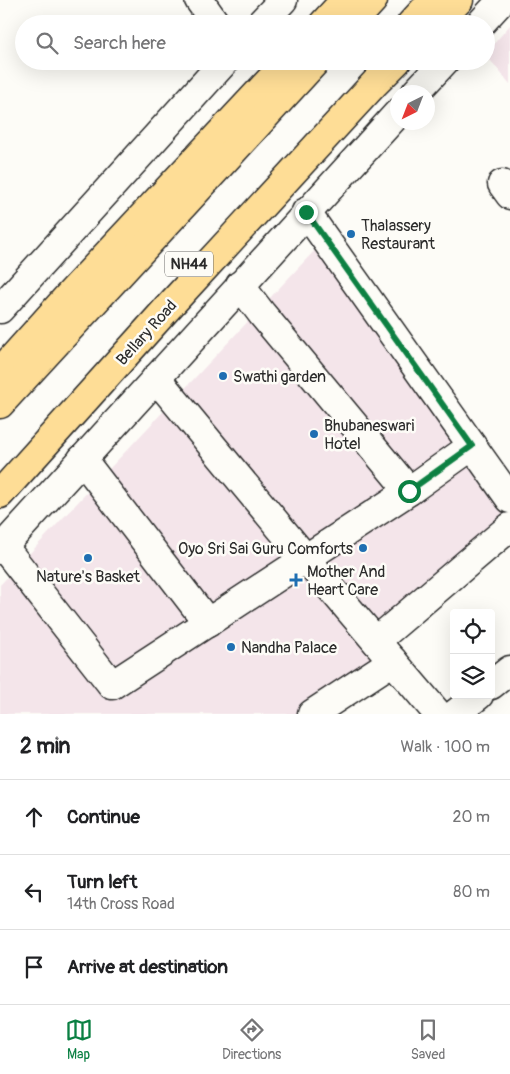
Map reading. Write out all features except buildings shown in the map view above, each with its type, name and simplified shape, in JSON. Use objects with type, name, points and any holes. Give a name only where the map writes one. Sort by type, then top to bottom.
[{"type":"highway","points":[[331,15],[345,0]]},
{"type":"highway","points":[[359,15],[373,0]]},
{"type":"highway","points":[[419,15],[433,0]]},
{"type":"highway","points":[[444,15],[459,0]]},
{"type":"highway","points":[[0,372],[280,70]]},
{"type":"highway","name":"NH44","points":[[0,404],[308,70]]},
{"type":"highway","name":"Bellary Road","points":[[0,466],[369,70]]},
{"type":"highway","name":"Bellary Road","points":[[0,494],[387,70]]},
{"type":"street","points":[[198,0],[209,15]]},
{"type":"street","points":[[488,15],[502,0]]},
{"type":"street","points":[[1,306],[217,70]]},
{"type":"street","points":[[423,85],[437,70]]},
{"type":"street","points":[[390,122],[240,284],[2,548],[112,686],[409,491],[472,446]]},
{"type":"street","points":[[306,212],[510,499]]},
{"type":"street","points":[[240,284],[262,314],[409,491]]},
{"type":"street","points":[[156,378],[438,714]]},
{"type":"street","points":[[82,459],[208,623]]},
{"type":"street","points":[[312,714],[384,651],[510,528]]},
{"type":"street","points":[[495,682],[510,670]]},
{"type":"street","points":[[455,714],[474,699]]},
{"type":"shaded area","points":[[510,25],[510,84],[495,66],[495,42]]},
{"type":"shaded area","points":[[316,249],[509,517],[381,656],[295,714],[0,714],[0,585]]},
{"type":"place","name":"Thalassery Restaurant","points":[[351,234]]},
{"type":"place","name":"Swathi garden","points":[[223,376]]},
{"type":"place","name":"Bhubaneswari Hotel","points":[[314,434]]},
{"type":"place","name":"Oyo Sri Sai Guru Comforts","points":[[363,548]]},
{"type":"place","name":"Nature's Basket","points":[[88,558]]},
{"type":"place","name":"Mother And Heart Care","points":[[296,580]]},
{"type":"place","name":"Nandha Palace","points":[[231,647]]},
{"type":"route","points":[[306,212],[472,446],[409,491]]}]
